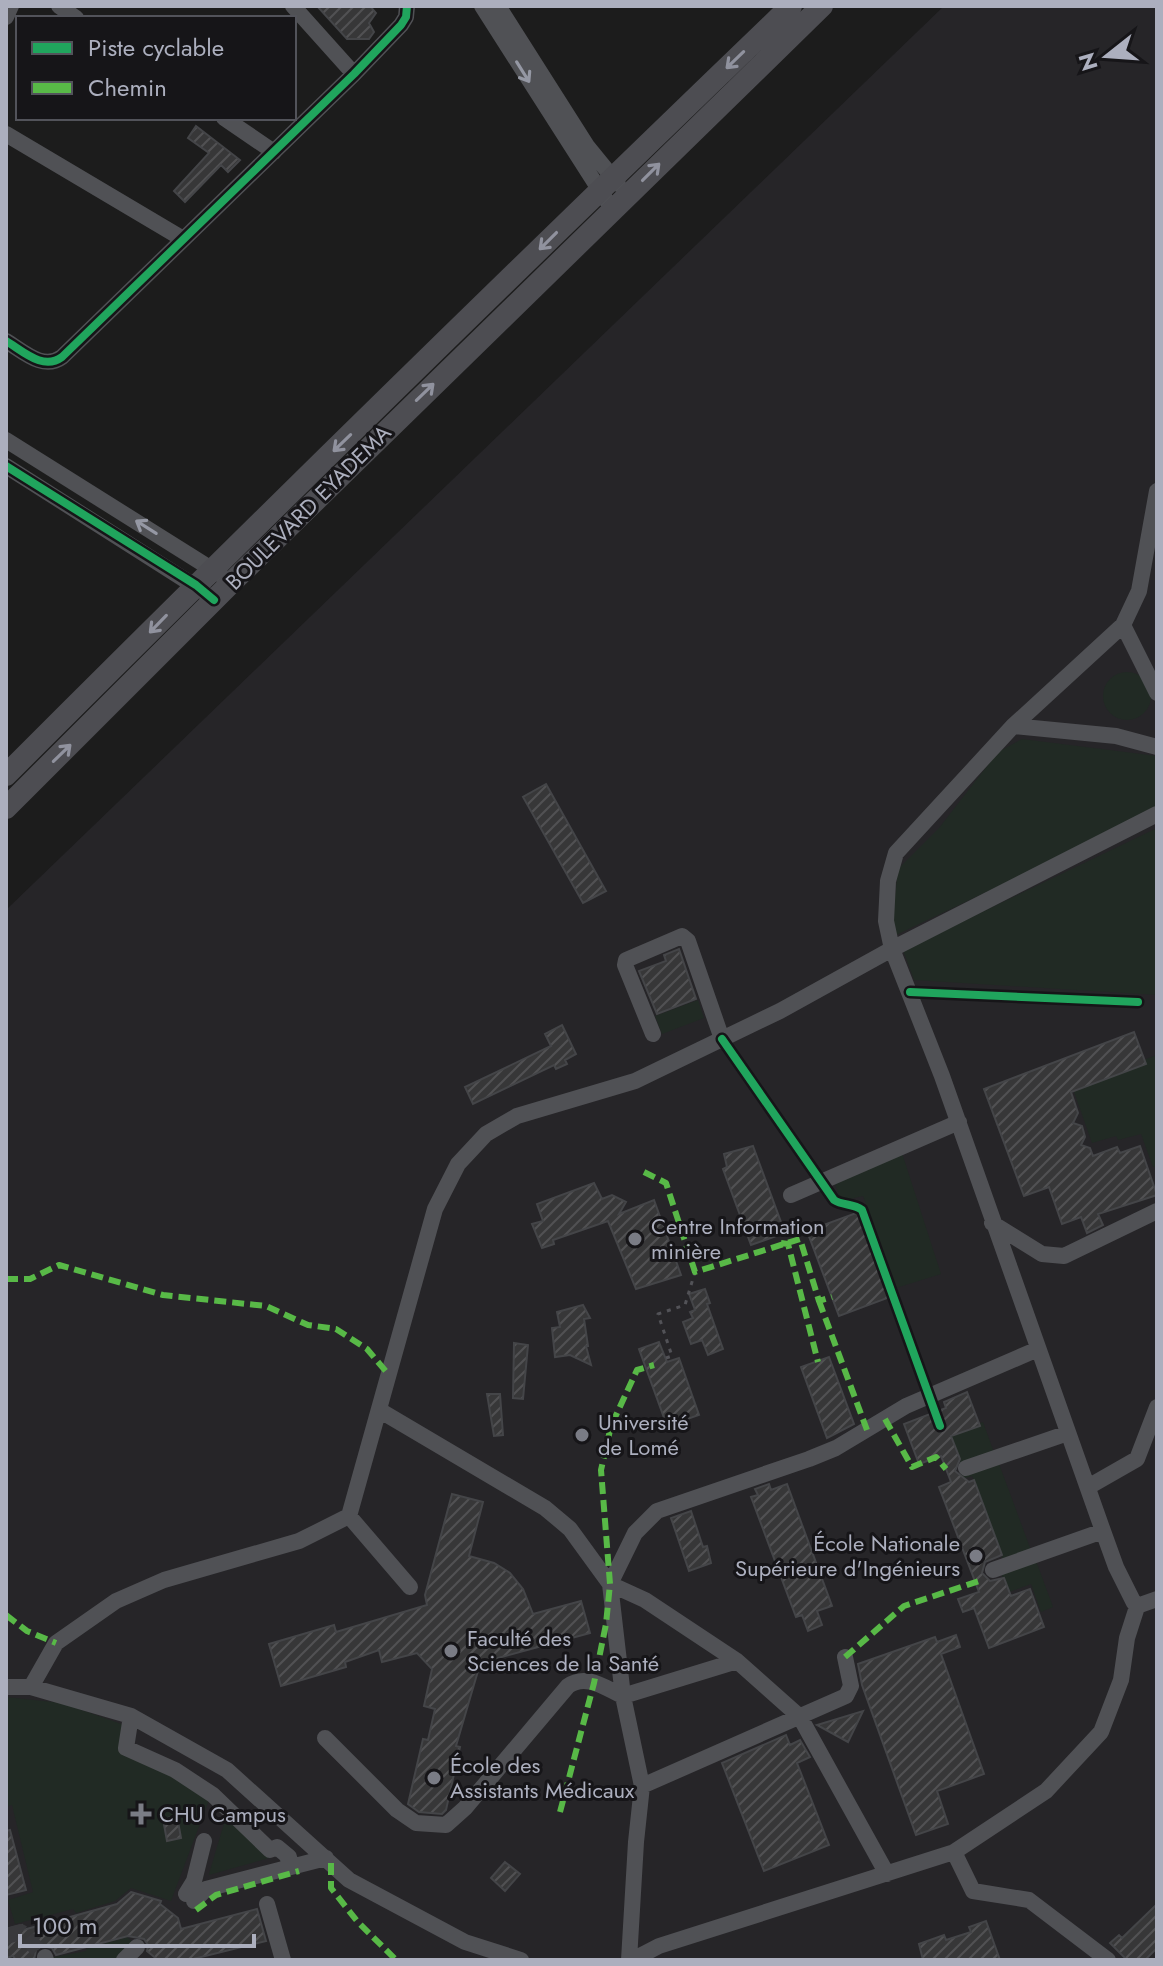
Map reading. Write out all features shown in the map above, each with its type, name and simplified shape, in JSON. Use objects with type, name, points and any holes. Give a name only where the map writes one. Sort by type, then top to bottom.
[{"type":"highway","points":[[613,194],[791,6]]},
{"type":"highway","name":"BOULEVARD EYADEMA","points":[[6,775],[212,568],[613,194],[822,6]]},
{"type":"highway","name":"BOULEVARD EYADEMA","points":[[6,808],[613,194]]},
{"type":"street","points":[[6,17],[11,6]]},
{"type":"street","points":[[293,6],[354,74]]},
{"type":"street","points":[[6,341],[42,362],[55,362],[354,74],[401,25],[407,6]]},
{"type":"street","points":[[482,6],[613,194]]},
{"type":"street","points":[[498,6],[587,146],[613,194]]},
{"type":"street","points":[[227,120],[274,152]]},
{"type":"street","points":[[6,134],[183,239]]},
{"type":"street","points":[[6,440],[212,568],[231,583]]},
{"type":"street","points":[[6,466],[196,585],[214,600]]},
{"type":"street","points":[[1038,1349],[906,1406],[822,1453],[657,1511],[635,1533],[610,1584],[623,1696],[642,1786],[636,1842],[631,1960],[659,1946],[954,1852],[1046,1791],[1101,1732],[1121,1680],[1127,1638],[1137,1606],[1103,1531],[1088,1487],[1068,1433],[1038,1349],[992,1223],[959,1122],[892,949],[886,921],[888,881],[896,853],[1013,726],[1123,625],[1139,591],[1157,491]]},
{"type":"street","points":[[1139,591],[1157,593]]},
{"type":"street","points":[[1123,625],[1157,693]]},
{"type":"street","points":[[1013,726],[1116,736],[1157,747]]},
{"type":"street","points":[[31,1687],[56,1643],[116,1601],[164,1580],[299,1541],[349,1516],[435,1209],[458,1164],[486,1134],[517,1116],[635,1081],[780,1011],[892,949],[1157,814]]},
{"type":"street","points":[[653,1034],[625,965],[626,960],[682,936],[688,941],[722,1039]]},
{"type":"street","points":[[791,1195],[959,1122]]},
{"type":"street","points":[[992,1223],[1042,1254],[1053,1257],[1064,1256],[1157,1211]]},
{"type":"street","points":[[1088,1487],[1137,1459],[1157,1407]]},
{"type":"street","points":[[379,1410],[545,1508],[570,1529],[610,1584],[645,1600],[737,1661],[800,1717],[887,1874]]},
{"type":"street","points":[[966,1468],[1068,1433]]},
{"type":"street","points":[[349,1516],[410,1587]]},
{"type":"street","points":[[993,1570],[1103,1531]]},
{"type":"street","points":[[1137,1606],[1157,1599]]},
{"type":"street","points":[[642,1786],[846,1696],[851,1686],[845,1657]]},
{"type":"street","points":[[325,1738],[397,1810],[416,1823],[446,1825],[465,1808],[568,1686],[577,1680],[585,1679],[623,1696],[737,1661]]},
{"type":"street","points":[[6,1687],[31,1687],[131,1716],[227,1770],[349,1880],[465,1942],[521,1960]]},
{"type":"street","points":[[131,1716],[126,1748],[175,1770],[213,1795],[270,1850],[277,1847],[288,1859]]},
{"type":"street","points":[[204,1841],[190,1898],[206,1889],[326,1858]]},
{"type":"street","points":[[954,1852],[973,1891],[1029,1900],[1108,1960]]},
{"type":"street","points":[[267,1904],[283,1960]]},
{"type":"street","points":[[124,1960],[137,1947]]},
{"type":"path","points":[[666,1358],[672,1356],[658,1314],[685,1305],[695,1272]]},
{"type":"shaded area","name":"Université de Lomé","points":[[944,6],[1157,6],[1157,1960],[6,1960],[6,910]]},
{"type":"shaded area","points":[[1127,672],[1136,673],[1144,679],[1150,687],[1150,705],[1144,713],[1136,719],[1127,720],[1118,719],[1110,713],[1104,705],[1103,696],[1104,687],[1110,679],[1118,673]]},
{"type":"shaded area","points":[[1022,739],[1157,756],[1157,808],[1151,814],[896,935],[892,925],[898,869],[939,828],[998,752]]},
{"type":"shaded area","points":[[1157,828],[1157,995],[914,980],[903,950]]},
{"type":"shaded area","points":[[698,1000],[704,1018],[662,1034],[655,1016]]},
{"type":"shaded area","points":[[1157,1055],[1157,1166],[1153,1167],[1141,1134],[1118,1140],[1116,1136],[1092,1143],[1072,1086]]},
{"type":"shaded area","points":[[902,1153],[941,1274],[896,1288],[863,1196],[842,1201],[835,1185],[839,1180]]},
{"type":"shaded area","points":[[983,1422],[995,1455],[962,1467],[956,1451],[941,1437]]},
{"type":"shaded area","points":[[998,1461],[1032,1553],[1003,1560],[972,1476],[959,1480],[957,1476]]},
{"type":"shaded area","points":[[1035,1558],[1053,1607],[1041,1612],[1031,1584],[1001,1595],[1007,1589],[1000,1571]]},
{"type":"shaded area","points":[[6,1697],[62,1703],[127,1726],[122,1748],[210,1797],[171,1901],[131,1888],[115,1901],[76,1913],[73,1909],[15,1924],[8,1900],[33,1892],[12,1805],[6,1807]]},
{"type":"shaded area","points":[[228,1810],[276,1856],[209,1875],[209,1874]]},
{"type":"shaded area","points":[[127,1937],[133,1942],[119,1960],[49,1958],[86,1951]]},
{"type":"building","points":[[317,6],[370,6],[376,13],[369,23],[374,32],[369,39],[347,39]]},
{"type":"building","points":[[196,126],[240,160],[228,172],[221,165],[185,202],[174,191],[209,153],[188,138]]},
{"type":"building","points":[[546,784],[606,891],[583,903],[523,797]]},
{"type":"building","points":[[679,949],[696,999],[657,1014],[639,971],[666,961],[664,955]]},
{"type":"building","points":[[562,1025],[576,1054],[565,1060],[567,1064],[556,1069],[554,1065],[473,1104],[465,1087],[551,1046],[545,1034]]},
{"type":"building","points":[[1134,1032],[1146,1064],[1071,1092],[1078,1113],[1073,1123],[1082,1126],[1085,1137],[1081,1145],[1090,1148],[1093,1156],[1117,1147],[1120,1153],[1140,1146],[1157,1195],[1098,1214],[1103,1225],[1087,1233],[1081,1217],[1062,1224],[1049,1187],[1024,1196],[984,1089]]},
{"type":"building","points":[[753,1146],[785,1233],[751,1245],[723,1169],[727,1167],[724,1154]]},
{"type":"building","points":[[594,1183],[602,1199],[612,1195],[626,1202],[619,1214],[654,1200],[681,1275],[636,1289],[608,1221],[553,1240],[554,1244],[542,1248],[532,1224],[543,1221],[537,1204]]},
{"type":"building","points":[[859,1212],[890,1297],[839,1316],[807,1231]]},
{"type":"building","points":[[705,1289],[723,1349],[708,1355],[702,1340],[691,1344],[683,1322],[693,1318],[690,1312],[695,1310],[689,1294]]},
{"type":"building","points":[[583,1305],[590,1318],[584,1319],[591,1365],[570,1355],[555,1357],[552,1328],[560,1327],[557,1312]]},
{"type":"building","points":[[659,1342],[667,1362],[679,1358],[699,1415],[667,1426],[639,1349]]},
{"type":"building","points":[[514,1343],[528,1345],[523,1399],[513,1398]]},
{"type":"building","points":[[829,1357],[854,1424],[827,1438],[801,1367]]},
{"type":"building","points":[[967,1392],[980,1426],[951,1436],[960,1459],[955,1471],[969,1482],[974,1480],[1002,1555],[985,1562],[982,1573],[990,1581],[1004,1578],[1011,1596],[1030,1589],[1044,1627],[989,1648],[974,1608],[963,1612],[958,1599],[979,1592],[939,1487],[951,1482],[941,1456],[919,1464],[904,1424],[946,1408],[944,1402]]},
{"type":"building","points":[[487,1394],[500,1394],[503,1435],[494,1436]]},
{"type":"building","points":[[769,1484],[771,1490],[787,1484],[832,1606],[817,1611],[822,1625],[808,1631],[802,1615],[796,1617],[751,1497],[758,1495],[755,1489]]},
{"type":"building","name":"Faculté des Sciences de la Santé","points":[[452,1494],[483,1502],[469,1556],[494,1563],[510,1573],[523,1589],[533,1614],[581,1601],[590,1633],[487,1661],[478,1671],[456,1746],[460,1747],[446,1810],[442,1814],[419,1812],[408,1804],[423,1739],[428,1740],[435,1709],[424,1706],[432,1669],[417,1653],[382,1662],[379,1650],[345,1662],[346,1667],[281,1686],[269,1644],[334,1625],[336,1632],[427,1605],[425,1595]]},
{"type":"building","points":[[691,1511],[711,1563],[689,1571],[671,1518]]},
{"type":"building","points":[[956,1635],[960,1647],[941,1654],[984,1774],[937,1791],[948,1824],[916,1835],[862,1685],[858,1664],[935,1637],[937,1642]]},
{"type":"building","points":[[863,1711],[848,1742],[817,1725]]},
{"type":"building","points":[[786,1735],[790,1745],[800,1740],[810,1757],[797,1763],[829,1845],[764,1871],[722,1763]]},
{"type":"building","points":[[177,1816],[181,1838],[167,1841],[163,1819]]},
{"type":"building","points":[[10,1830],[26,1890],[6,1895],[6,1831]]},
{"type":"building","points":[[505,1862],[520,1874],[505,1891],[491,1878]]},
{"type":"building","points":[[131,1892],[161,1901],[160,1904],[178,1918],[181,1929],[257,1909],[266,1941],[189,1960],[158,1960],[147,1951],[148,1945],[144,1939],[128,1936],[56,1955],[52,1948],[42,1946],[36,1950],[34,1960],[16,1960],[13,1956],[6,1958],[6,1929],[22,1925],[23,1930],[117,1904]]},
{"type":"building","points":[[1157,1904],[1157,1948],[1145,1960],[1127,1960],[1110,1943],[1119,1935],[1122,1938]]},
{"type":"building","points":[[986,1921],[1000,1960],[923,1960],[919,1944],[944,1935],[946,1940],[971,1932],[969,1927]]},
{"type":"tunnel","points":[[6,1936],[21,1932],[45,1957]]},
{"type":"marked path","points":[[644,1172],[666,1183],[695,1272],[800,1239],[819,1301],[832,1297]]},
{"type":"marked path","points":[[781,1243],[788,1244],[818,1362]]},
{"type":"marked path","points":[[6,1279],[30,1279],[59,1265],[163,1295],[266,1306],[308,1325],[336,1329],[367,1349],[389,1375]]},
{"type":"marked path","points":[[819,1301],[867,1430]]},
{"type":"marked path","points":[[560,1812],[606,1624],[610,1584],[601,1470],[611,1426],[637,1370],[654,1365]]},
{"type":"marked path","points":[[885,1419],[912,1467],[936,1457],[946,1469]]},
{"type":"marked path","points":[[845,1657],[904,1606],[982,1580]]},
{"type":"marked path","points":[[6,1615],[27,1631],[56,1643]]},
{"type":"marked path","points":[[331,1863],[331,1888],[357,1921],[396,1960]]},
{"type":"marked path","points":[[196,1910],[216,1895],[299,1871]]},
{"type":"cycle path","points":[[6,341],[40,361],[55,361],[62,357],[354,74],[401,25],[407,6]]},
{"type":"cycle path","points":[[6,466],[196,585],[214,600]]},
{"type":"cycle path","points":[[910,992],[1138,1002]]},
{"type":"cycle path","points":[[722,1039],[834,1200],[862,1210],[940,1426]]},
{"type":"place","name":"Centre Information minière","points":[[635,1239]]},
{"type":"place","name":"Université de Lomé","points":[[582,1435]]},
{"type":"place","name":"École Nationale Supérieure d'Ingénieurs","points":[[976,1556]]},
{"type":"place","name":"Faculté des Sciences de la Santé","points":[[451,1651]]},
{"type":"place","name":"École des Assistants Médicaux","points":[[434,1778]]},
{"type":"place","name":"CHU Campus","points":[[141,1814]]}]
